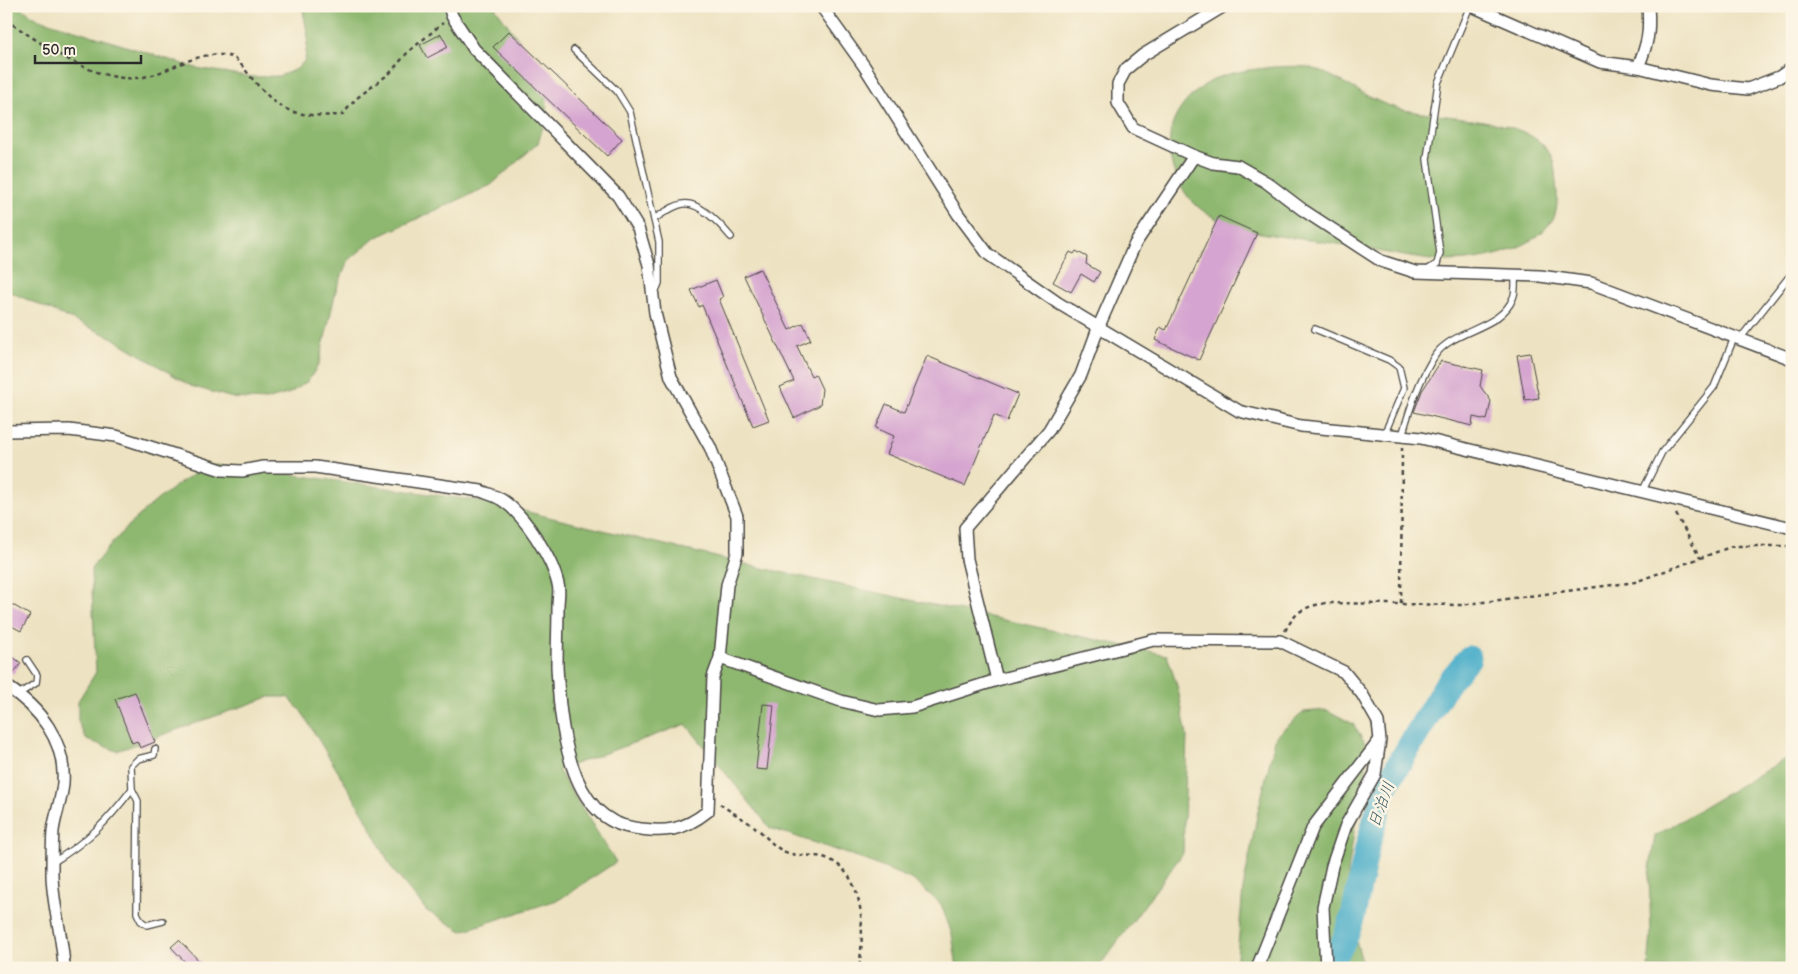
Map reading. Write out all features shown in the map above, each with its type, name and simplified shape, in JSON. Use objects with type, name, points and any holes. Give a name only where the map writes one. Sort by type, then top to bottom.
[{"type":"street","points":[[821,6],[864,66],[958,214],[988,254],[1058,303],[1239,411],[1301,426],[1421,438],[1792,528]]},
{"type":"street","points":[[1224,6],[1143,55],[1126,69],[1118,84],[1118,103],[1132,128],[1213,163],[1238,166],[1266,182],[1302,210],[1381,261],[1415,272],[1540,276],[1591,283],[1792,359]]},
{"type":"street","points":[[1471,6],[1600,62],[1638,67],[1711,85],[1748,89],[1778,77],[1792,68]]},
{"type":"street","points":[[1638,67],[1647,47],[1650,31],[1648,6]]},
{"type":"street","points":[[6,431],[69,430],[116,436],[222,470],[242,471],[263,467],[315,467],[481,491],[502,500],[518,514],[538,539],[558,584],[557,667],[565,741],[575,776],[586,798],[604,815],[625,827],[657,832],[691,825],[708,812],[713,677],[720,658],[727,585],[737,553],[737,516],[710,447],[671,377],[653,298],[649,265],[638,228],[618,196],[474,49],[451,11]]},
{"type":"street","points":[[997,680],[967,558],[965,528],[1049,430],[1081,375],[1099,326],[1135,244],[1194,156]]},
{"type":"street","points":[[720,658],[841,702],[879,710],[912,707],[997,680],[1154,640],[1280,641],[1344,672],[1362,694],[1378,722],[1380,740],[1375,774],[1346,825],[1332,866],[1323,907],[1326,968]]},
{"type":"street","points":[[6,686],[41,715],[50,727],[63,757],[63,784],[53,832],[52,863],[55,902],[64,950],[64,968]]},
{"type":"street","points":[[1257,968],[1313,827],[1380,740]]},
{"type":"lane","points":[[1424,272],[1437,264],[1440,254],[1427,159],[1436,92],[1438,83],[1471,6]]},
{"type":"lane","points":[[574,50],[617,91],[630,112],[660,242],[659,283],[653,298]]},
{"type":"lane","points":[[654,219],[682,203],[692,205],[715,219],[732,236]]},
{"type":"lane","points":[[1642,492],[1662,452],[1714,387],[1736,339],[1792,273]]},
{"type":"lane","points":[[1402,436],[1415,394],[1437,353],[1450,341],[1500,315],[1514,298],[1515,275]]},
{"type":"lane","points":[[1315,329],[1389,360],[1399,367],[1404,388],[1384,435]]},
{"type":"lane","points":[[17,695],[36,683],[38,675],[27,660]]},
{"type":"lane","points":[[156,749],[154,755],[138,759],[130,766],[132,789],[138,801],[137,912],[141,920],[147,925],[163,922]]},
{"type":"lane","points":[[52,863],[77,847],[108,821],[132,789]]},
{"type":"path","points":[[6,20],[48,47],[95,72],[120,77],[142,77],[158,74],[202,56],[221,54],[235,58],[267,97],[286,111],[312,116],[342,115],[357,98],[390,74],[408,52],[451,11]]},
{"type":"path","points":[[1401,603],[1402,436]]},
{"type":"path","points":[[1666,498],[1694,543],[1700,558]]},
{"type":"path","points":[[1280,641],[1294,615],[1310,606],[1326,603],[1461,605],[1635,582],[1734,546],[1792,546]]},
{"type":"path","points":[[710,798],[757,828],[772,845],[788,853],[826,858],[841,868],[854,887],[861,910],[863,940],[860,968]]},
{"type":"green space","points":[[6,6],[18,6],[36,18],[196,68],[253,77],[279,76],[297,69],[305,60],[308,36],[302,6],[494,6],[542,72],[547,98],[546,117],[538,143],[491,185],[375,238],[348,261],[336,290],[319,364],[308,381],[290,393],[266,400],[233,398],[191,386],[111,337],[6,290]]},
{"type":"green space","points":[[1297,66],[1311,68],[1393,107],[1481,120],[1504,125],[1525,133],[1541,143],[1553,161],[1557,201],[1553,219],[1543,231],[1530,241],[1515,248],[1481,258],[1446,261],[1272,235],[1243,229],[1215,218],[1193,202],[1177,180],[1170,154],[1170,140],[1174,120],[1191,96],[1215,79],[1239,72]]},
{"type":"green space","points":[[210,465],[232,466],[486,502],[757,567],[1167,655],[1178,689],[1187,736],[1183,853],[1098,968],[957,968],[952,934],[941,904],[913,880],[860,858],[770,828],[686,724],[558,770],[616,862],[560,899],[462,931],[427,911],[392,869],[365,816],[301,711],[287,697],[269,697],[117,751],[86,739],[78,721],[78,701],[96,672],[91,569],[117,538],[145,510],[176,486]]},
{"type":"green space","points":[[1327,710],[1353,724],[1366,744],[1366,774],[1355,825],[1348,872],[1350,921],[1364,968],[1236,968],[1243,889],[1258,811],[1276,736],[1304,712]]},
{"type":"green space","points":[[1792,755],[1792,968],[1648,968],[1651,935],[1649,875],[1655,836]]},
{"type":"building","points":[[509,31],[622,139],[607,156],[493,47]]},
{"type":"building","points":[[441,34],[448,47],[427,58],[420,45]]},
{"type":"building","points":[[1219,216],[1257,233],[1199,360],[1155,340],[1160,327],[1166,330]]},
{"type":"building","points":[[1076,251],[1087,257],[1086,264],[1100,272],[1094,282],[1081,274],[1071,292],[1053,282],[1070,252],[1074,254]]},
{"type":"building","points":[[760,269],[789,330],[803,323],[811,340],[797,346],[811,376],[815,374],[822,389],[820,405],[794,418],[780,387],[794,381],[744,276]]},
{"type":"building","points":[[716,280],[723,297],[719,299],[769,420],[753,426],[702,305],[699,307],[691,290]]},
{"type":"building","points":[[1530,353],[1539,398],[1525,400],[1517,355]]},
{"type":"building","points":[[927,356],[1018,394],[1007,421],[994,415],[965,486],[887,454],[894,436],[876,428],[886,404],[904,412]]},
{"type":"building","points":[[1441,361],[1483,370],[1480,386],[1491,401],[1487,420],[1473,417],[1472,426],[1414,412],[1422,391]]},
{"type":"building","points":[[6,601],[30,615],[21,631],[6,623]]},
{"type":"building","points":[[6,652],[21,663],[13,674],[6,668]]},
{"type":"building","points":[[135,692],[155,742],[140,748],[137,741],[132,743],[115,699]]},
{"type":"building","points":[[763,704],[774,705],[767,770],[756,769]]},
{"type":"building","points":[[179,940],[206,968],[191,968],[171,947]]},
{"type":"waterway","name":"日泊川","points":[[1328,968],[1344,941],[1353,916],[1367,848],[1385,787],[1446,685],[1469,658]]}]
